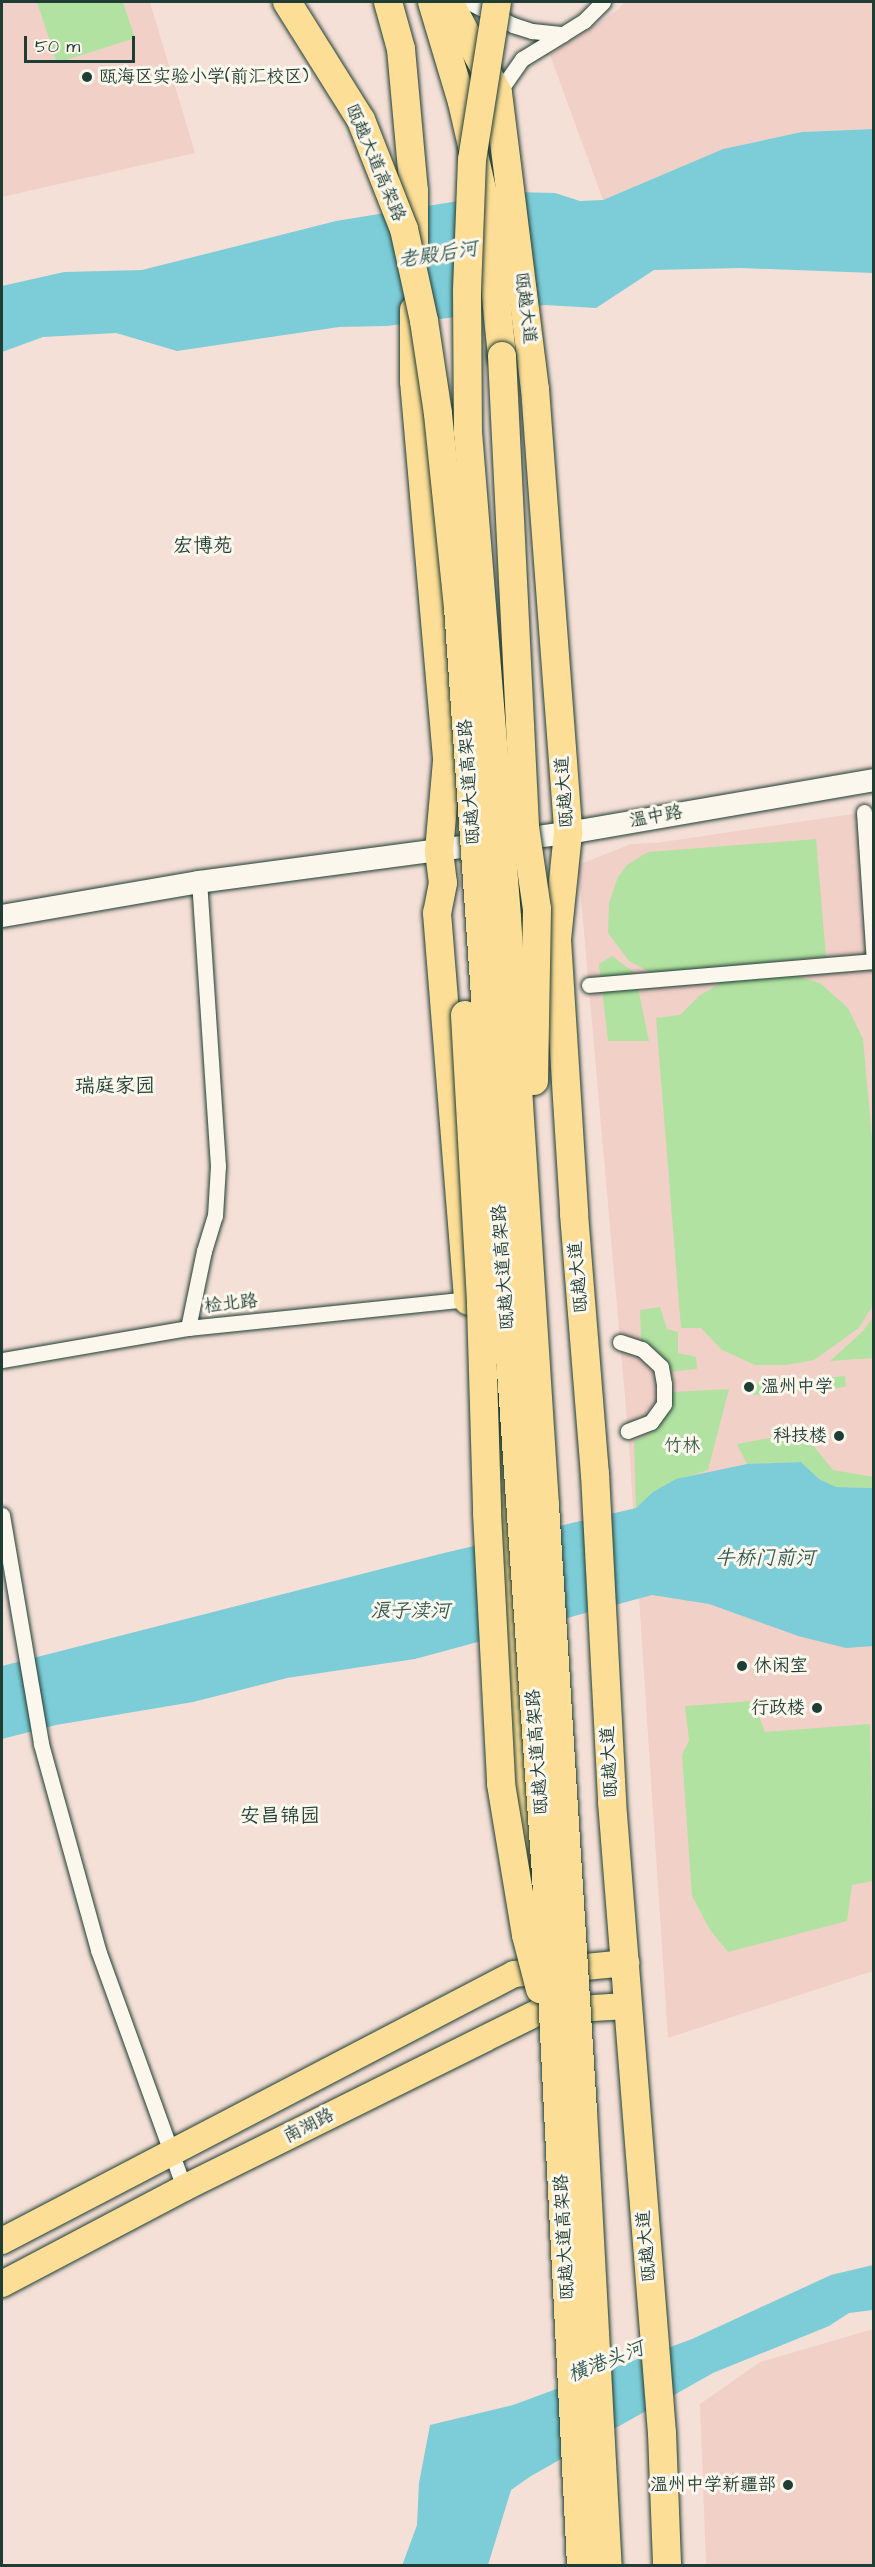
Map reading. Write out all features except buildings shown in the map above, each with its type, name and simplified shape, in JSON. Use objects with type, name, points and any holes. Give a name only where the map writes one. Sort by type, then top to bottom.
[{"type":"highway","name":"瓯越大道高架路","points":[[287,2],[362,120],[404,229],[424,321],[438,414],[459,618],[546,1874],[579,2565]]},
{"type":"highway","points":[[388,2],[401,50],[414,191],[414,381],[447,760],[439,851],[465,1015],[481,1305],[487,1513],[501,1784],[526,1935],[556,2051]]},
{"type":"highway","points":[[432,2],[462,102],[487,211],[502,357],[525,827],[537,909],[533,1146],[528,1242]]},
{"type":"highway","name":"瓯越大道","points":[[449,2],[498,93],[535,389],[568,832],[557,940],[605,1637],[612,1802],[662,2433],[666,2565]]},
{"type":"highway","name":"瓯越大道高架路","points":[[497,2],[472,160],[466,344],[468,432],[508,930],[584,2111],[608,2565]]},
{"type":"highway","points":[[443,883],[437,913],[467,1299],[498,1428],[510,1653],[521,1804],[538,1972],[579,2565]]},
{"type":"main road","points":[[2,2241],[514,1974],[626,1963]]},
{"type":"main road","name":"南湖路","points":[[2,2284],[184,2188],[540,2011],[628,2006]]},
{"type":"street","points":[[469,2],[513,25],[532,31],[563,34]]},
{"type":"street","points":[[498,93],[522,59],[584,21],[603,2]]},
{"type":"street","name":"温中路","points":[[2,916],[199,882],[568,832],[873,780]]},
{"type":"street","points":[[589,985],[873,962],[864,812]]},
{"type":"street","points":[[188,1328],[204,1251],[216,1216],[218,1166],[199,882]]},
{"type":"street","name":"检北路","points":[[2,1360],[188,1328],[467,1299]]},
{"type":"street","points":[[620,1342],[642,1349],[661,1367],[664,1384],[664,1404],[651,1422],[628,1431]]},
{"type":"street","points":[[2,1515],[41,1744],[98,1950],[184,2188]]},
{"type":"shaded area","name":"瓯海区实验小学(前汇校区)","points":[[2,2],[150,2],[195,153],[2,197]]},
{"type":"shaded area","points":[[624,2],[873,2],[873,129],[802,132],[723,149],[603,200],[550,55],[619,9]]},
{"type":"shaded area","name":"温州中学","points":[[873,811],[873,1971],[668,2038],[628,1431],[578,865],[631,844],[656,843]]},
{"type":"shaded area","name":"温州中学新疆部","points":[[873,2329],[873,2565],[706,2565],[700,2404],[760,2362]]},
{"type":"green space","points":[[37,2],[123,2],[135,38],[57,63]]},
{"type":"green space","points":[[816,839],[826,957],[652,973],[629,961],[608,933],[609,903],[618,877],[627,865],[648,852]]},
{"type":"green space","points":[[612,956],[635,973],[649,1041],[608,1041],[599,964]]},
{"type":"green space","points":[[787,973],[820,983],[848,1008],[863,1039],[874,1161],[873,1305],[859,1328],[814,1360],[786,1365],[755,1365],[722,1350],[701,1328],[681,1328],[656,1018],[680,1015],[699,996],[722,982],[753,974]]},
{"type":"green space","points":[[660,1307],[667,1329],[678,1332],[678,1353],[696,1357],[697,1369],[668,1372],[664,1358],[655,1349],[641,1343],[640,1310]]},
{"type":"green space","points":[[873,1317],[873,1358],[830,1361],[863,1331]]},
{"type":"green space","points":[[845,1376],[846,1387],[750,1395],[749,1384]]},
{"type":"green space","name":"竹林","points":[[729,1389],[708,1470],[669,1483],[636,1508],[634,1441],[652,1433],[663,1420],[672,1405],[672,1392]]},
{"type":"green space","points":[[802,1432],[833,1470],[873,1477],[873,1488],[836,1487],[819,1479],[801,1462],[747,1464],[737,1444]]},
{"type":"green space","points":[[753,1701],[765,1732],[870,1724],[873,1881],[852,1885],[847,1921],[728,1952],[710,1930],[692,1896],[682,1755],[689,1740],[685,1706]]},
{"type":"water","name":"老殿后河","points":[[873,129],[873,273],[740,268],[654,270],[596,308],[545,305],[387,326],[339,327],[177,351],[116,333],[43,337],[2,352],[2,286],[64,272],[142,270],[336,221],[513,192],[555,193],[580,201],[603,200],[723,149],[802,132]]},
{"type":"water","name":"浪子渎河","points":[[801,1462],[819,1479],[836,1487],[873,1488],[873,1646],[846,1648],[798,1636],[709,1604],[652,1595],[415,1659],[287,1678],[193,1702],[56,1725],[2,1739],[2,1666],[444,1553],[636,1508],[653,1492],[676,1479],[747,1464]]},
{"type":"water","points":[[873,2265],[873,2310],[849,2313],[829,2326],[713,2373],[531,2476],[511,2490],[488,2565],[402,2566],[417,2525],[419,2483],[430,2425],[513,2405],[692,2339],[831,2275]]},
{"type":"place","name":"瓯海区实验小学(前汇校区)","points":[[87,77]]},
{"type":"place","name":"温州中学","points":[[749,1387]]},
{"type":"place","name":"科技楼","points":[[839,1436]]},
{"type":"place","name":"休闲室","points":[[742,1666]]},
{"type":"place","name":"行政楼","points":[[817,1708]]},
{"type":"place","name":"温州中学新疆部","points":[[788,2485]]},
{"type":"district","name":"宏博苑","points":[[203,546]]},
{"type":"district","name":"瑞庭家园","points":[[115,1086]]},
{"type":"district","name":"安昌锦园","points":[[280,1816]]},
{"type":"water label","name":"牛桥门前河","points":[[765,1558]]},
{"type":"water label","name":"横港头河","points":[[606,2362]]}]
